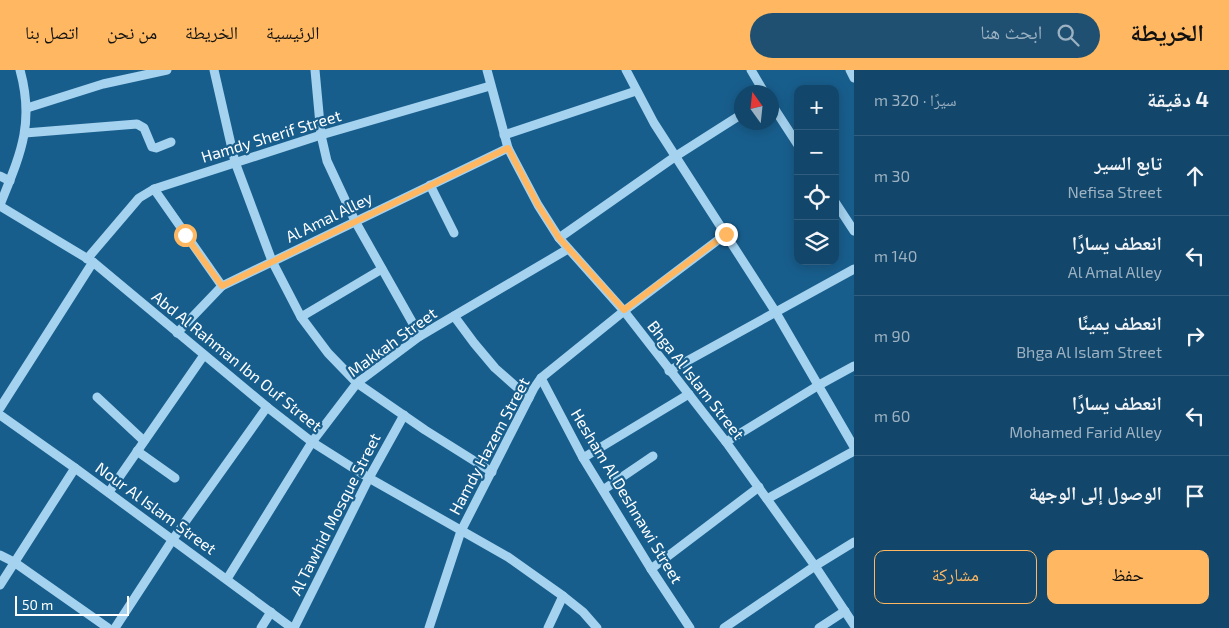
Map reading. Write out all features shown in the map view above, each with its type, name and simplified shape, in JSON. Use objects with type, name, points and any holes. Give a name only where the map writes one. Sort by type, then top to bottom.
[{"type":"street","points":[[0,205],[20,157],[25,133],[27,108],[20,70]]},
{"type":"street","points":[[27,108],[103,84],[167,70]]},
{"type":"street","points":[[214,70],[235,162],[272,261],[301,318],[328,353],[357,383],[492,472]]},
{"type":"street","points":[[316,70],[321,135],[327,161],[356,221],[420,336]]},
{"type":"street","name":"Bhga Al Islam Street","points":[[487,70],[508,148],[538,205],[559,238],[624,310],[726,442],[815,566],[854,625]]},
{"type":"street","points":[[626,70],[654,123],[775,311],[854,447]]},
{"type":"street","points":[[751,70],[760,85]]},
{"type":"street","points":[[850,70],[854,78]]},
{"type":"street","name":"Hamdy Sherif Street","points":[[0,408],[90,261],[139,198],[154,189],[235,162],[490,86]]},
{"type":"street","points":[[504,135],[636,91]]},
{"type":"street","points":[[779,116],[794,139]]},
{"type":"street","points":[[559,238],[676,156],[734,119]]},
{"type":"street","points":[[25,133],[137,124],[144,128],[152,147],[156,148],[171,142]]},
{"type":"street","name":"Al Amal Alley","points":[[177,333],[222,286],[508,148]]},
{"type":"street","points":[[0,176],[10,180]]},
{"type":"street","points":[[430,185],[454,233]]},
{"type":"street","points":[[154,189],[222,286]]},
{"type":"street","name":"Abd Al Rahman Ibn Ouf Street","points":[[0,205],[90,261],[266,407],[312,442],[369,478],[508,557],[563,596],[583,612],[597,628]]},
{"type":"street","points":[[839,208],[854,230]]},
{"type":"street","name":"Hamdy Hazem Street","points":[[429,628],[461,531],[541,378],[624,310],[726,234]]},
{"type":"street","name":"Makkah Street","points":[[227,579],[312,442],[357,383],[420,336],[568,249]]},
{"type":"street","points":[[301,318],[382,269]]},
{"type":"street","points":[[670,371],[775,311],[854,269]]},
{"type":"street","points":[[454,316],[495,368],[529,398]]},
{"type":"street","points":[[109,492],[204,355]]},
{"type":"street","points":[[726,442],[818,385],[854,366]]},
{"type":"street","name":"Hesham Al Deshnawi Street","points":[[541,378],[583,458],[651,569],[690,628]]},
{"type":"street","points":[[583,458],[689,394]]},
{"type":"street","points":[[97,397],[144,440]]},
{"type":"street","points":[[115,628],[173,539],[266,407]]},
{"type":"street","name":"Nour Al Islam Street","points":[[0,415],[76,468],[293,628]]},
{"type":"street","name":"Al Tawhid Mosque Street","points":[[293,628],[369,478],[404,415]]},
{"type":"street","points":[[137,451],[175,478]]},
{"type":"street","points":[[767,499],[854,451]]},
{"type":"street","points":[[603,490],[653,456]]},
{"type":"street","points":[[0,585],[76,468]]},
{"type":"street","points":[[651,569],[759,487]]},
{"type":"street","points":[[724,628],[815,566],[854,542]]},
{"type":"street","points":[[0,555],[14,562],[108,628]]},
{"type":"street","points":[[548,628],[563,596]]},
{"type":"street","points":[[819,628],[845,611]]},
{"type":"street","points":[[261,628],[271,612]]},
{"type":"route","points":[[185,235],[222,286],[508,148],[538,205],[559,238],[624,310],[726,234]]}]
